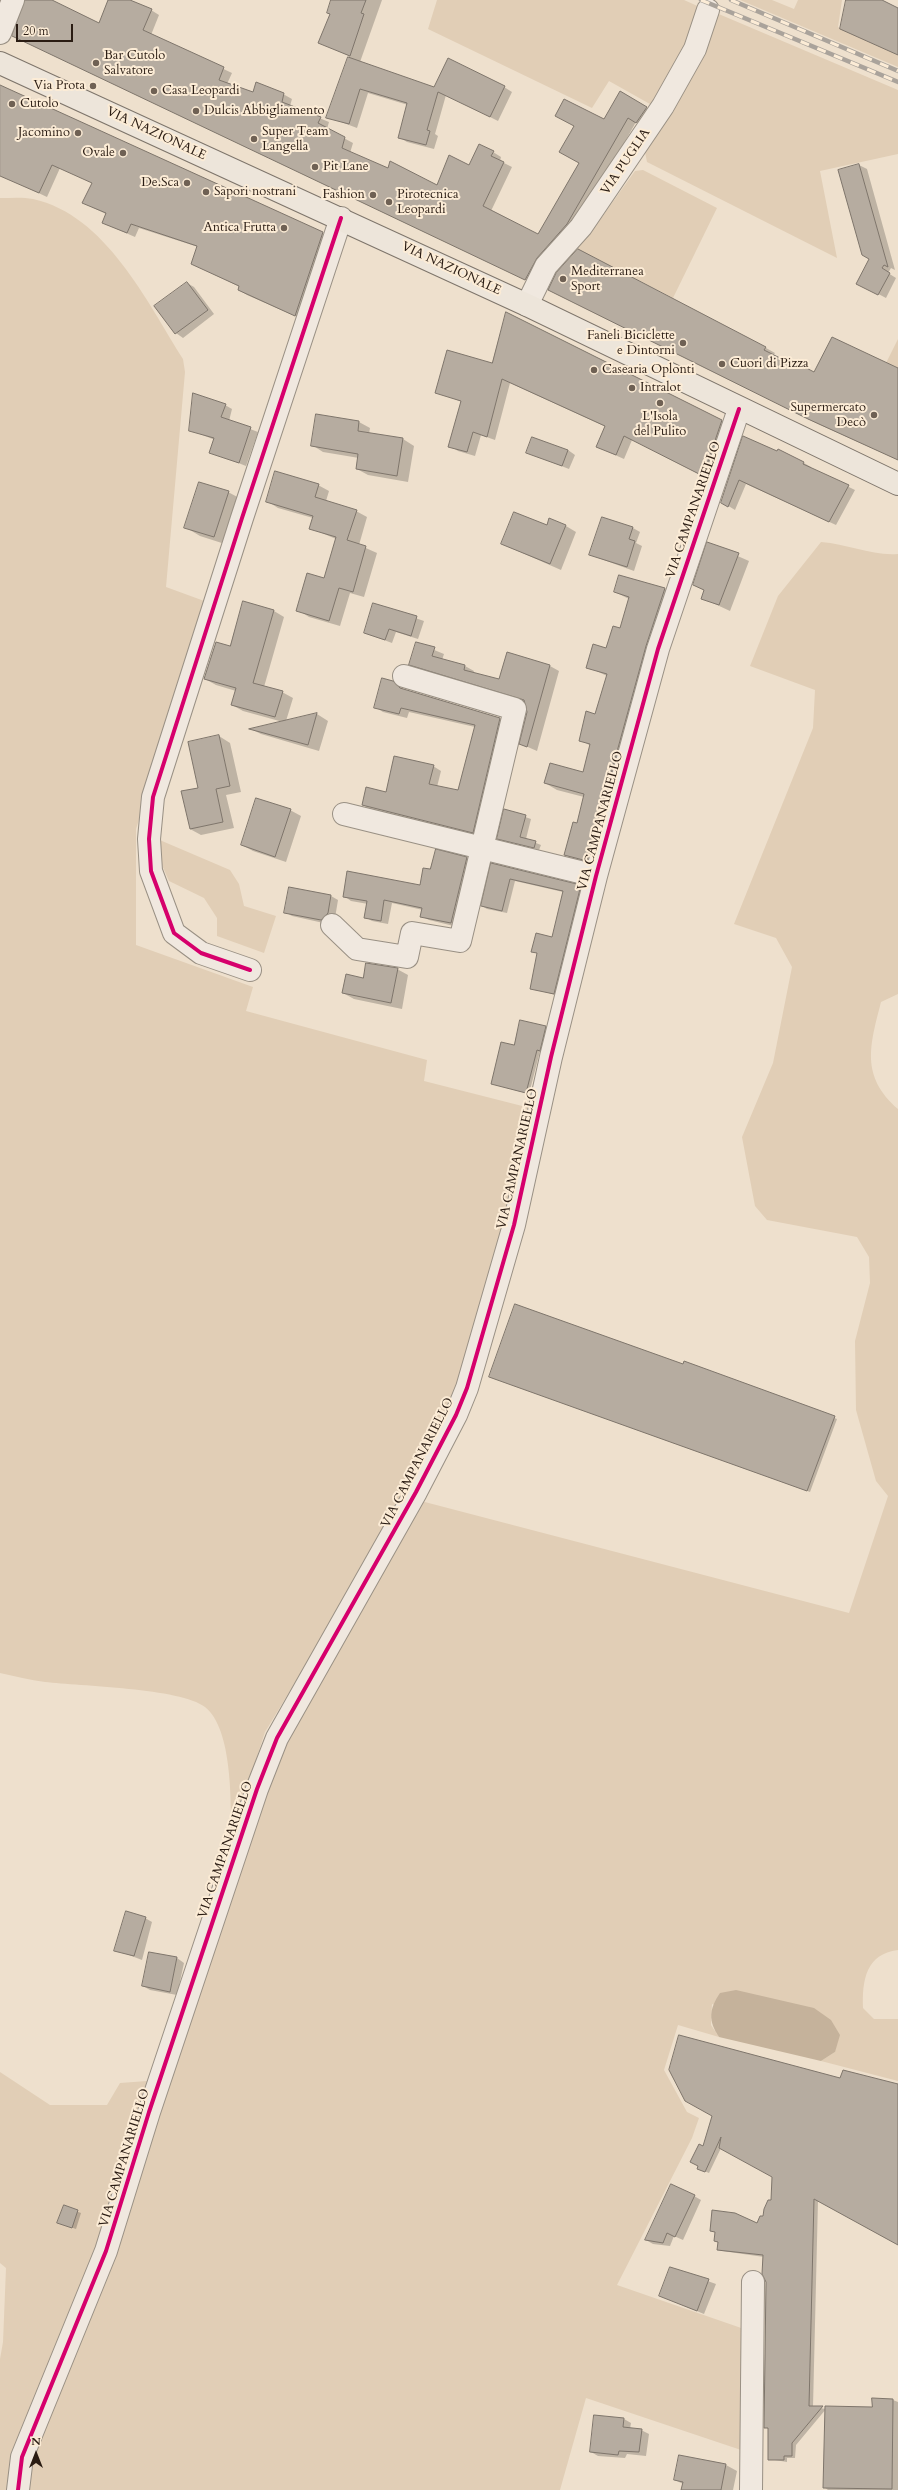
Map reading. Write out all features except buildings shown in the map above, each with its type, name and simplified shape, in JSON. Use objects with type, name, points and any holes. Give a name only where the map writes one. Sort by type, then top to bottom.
[{"type":"main road","name":"VIA NAZIONALE","points":[[0,63],[341,218],[527,305],[898,484]]},
{"type":"street","points":[[0,33],[13,0]]},
{"type":"street","name":"VIA PUGLIA","points":[[527,305],[546,266],[581,227],[663,106],[695,49],[708,10]]},
{"type":"street","points":[[250,970],[201,953],[174,934],[151,871],[149,839],[153,797],[242,518],[341,218]]},
{"type":"street","name":"VIA CAMPANARIELLO","points":[[18,2490],[22,2456],[106,2251],[151,2105],[257,1789],[277,1738],[416,1492],[456,1415],[467,1388],[514,1225],[551,1057],[596,876],[658,649],[739,408]]},
{"type":"street","points":[[332,925],[357,949],[407,957],[412,934],[460,941],[480,849],[515,709],[404,676]]},
{"type":"street","points":[[344,814],[480,849],[596,876]]},
{"type":"street","points":[[751,2490],[753,2282]]},
{"type":"shaded area","points":[[437,0],[684,0],[702,8],[657,108],[609,81],[592,108],[428,29]]},
{"type":"shaded area","points":[[740,0],[772,0],[794,9],[798,0],[842,0],[838,27],[898,55],[898,67]]},
{"type":"shaded area","points":[[714,12],[898,90],[898,154],[820,171],[837,258],[647,162],[645,152],[701,52]]},
{"type":"shaded area","points":[[643,170],[717,208],[673,298],[573,247],[594,228],[635,171]]},
{"type":"shaded area","points":[[0,198],[33,199],[59,208],[82,223],[103,242],[122,264],[155,312],[183,359],[185,372],[166,587],[207,602],[136,829],[136,945],[253,987],[246,1011],[427,1060],[424,1081],[534,1109],[490,1285],[448,1411],[350,1592],[265,1732],[231,1837],[230,1788],[226,1749],[221,1732],[214,1718],[205,1707],[193,1701],[153,1692],[45,1682],[0,1673]]},
{"type":"shaded area","points":[[898,339],[898,368],[886,363]]},
{"type":"shaded area","points":[[821,542],[869,552],[898,554],[898,994],[881,1002],[874,1032],[871,1059],[873,1072],[878,1084],[886,1097],[898,1109],[898,1950],[887,1952],[879,1957],[868,1970],[865,1978],[863,2008],[874,2019],[898,2019],[898,2081],[821,2061],[835,2052],[712,2004],[711,2025],[719,2037],[678,2025],[664,2070],[687,2112],[699,2118],[692,2138],[617,2285],[747,2330],[747,2452],[586,2398],[560,2490],[28,2490],[31,2455],[281,1753],[421,1501],[849,1613],[888,1496],[876,1481],[856,1410],[855,1341],[870,1283],[869,1257],[857,1237],[767,1220],[755,1206],[742,1137],[773,1063],[792,967],[776,938],[734,924],[813,728],[815,690],[750,666],[778,596]]},
{"type":"shaded area","points":[[155,838],[230,870],[239,884],[244,906],[276,916],[264,953],[217,936],[217,918],[204,898],[169,881],[158,856]]},
{"type":"shaded area","points":[[736,1990],[814,2008],[831,2020],[840,2035],[835,2052],[821,2061],[719,2037],[713,2026],[711,2015],[714,2004],[720,1993]]},
{"type":"shaded area","points":[[0,2072],[50,2105],[107,2105],[120,2083],[147,2081],[99,2247],[7,2490],[0,2490],[0,2359],[3,2342],[6,2268],[0,2263]]},
{"type":"railway","points":[[701,0],[898,82]]},
{"type":"railway","points":[[731,0],[898,71]]},
{"type":"cycle path","points":[[250,970],[201,953],[174,933],[151,871],[149,839],[153,797],[242,518],[341,218]]},
{"type":"cycle path","points":[[18,2490],[22,2457],[106,2251],[149,2112],[257,1789],[277,1738],[416,1492],[456,1415],[467,1388],[514,1225],[551,1057],[596,876],[658,649],[739,409]]},
{"type":"place","name":"Bar Cutolo Salvatore","points":[[96,63]]},
{"type":"place","name":"Via Prota","points":[[93,86]]},
{"type":"place","name":"Casa Leopardi","points":[[154,91]]},
{"type":"place","name":"Cutolo","points":[[12,104]]},
{"type":"place","name":"Dulcis Abbigliamento","points":[[196,111]]},
{"type":"place","name":"Jacomino","points":[[78,133]]},
{"type":"place","name":"Super Team Langella","points":[[254,139]]},
{"type":"place","name":"Ovale","points":[[123,153]]},
{"type":"place","name":"Pit Lane","points":[[315,167]]},
{"type":"place","name":"De.Sca","points":[[187,183]]},
{"type":"place","name":"Sapori nostrani","points":[[206,192]]},
{"type":"place","name":"Fashion","points":[[373,195]]},
{"type":"place","name":"Pirotecnica Leopardi","points":[[389,202]]},
{"type":"place","name":"Antica Frutta","points":[[284,228]]},
{"type":"place","name":"Mediterranea Sport","points":[[563,279]]},
{"type":"place","name":"Faneli Biciclette e Dintorni","points":[[683,343]]},
{"type":"place","name":"Cuori di Pizza","points":[[722,364]]},
{"type":"place","name":"Casearia Oplonti","points":[[594,370]]},
{"type":"place","name":"Intralot","points":[[632,388]]},
{"type":"place","name":"L'Isola del Pulito","points":[[660,403]]},
{"type":"place","name":"Supermercato Decò","points":[[874,415]]}]
